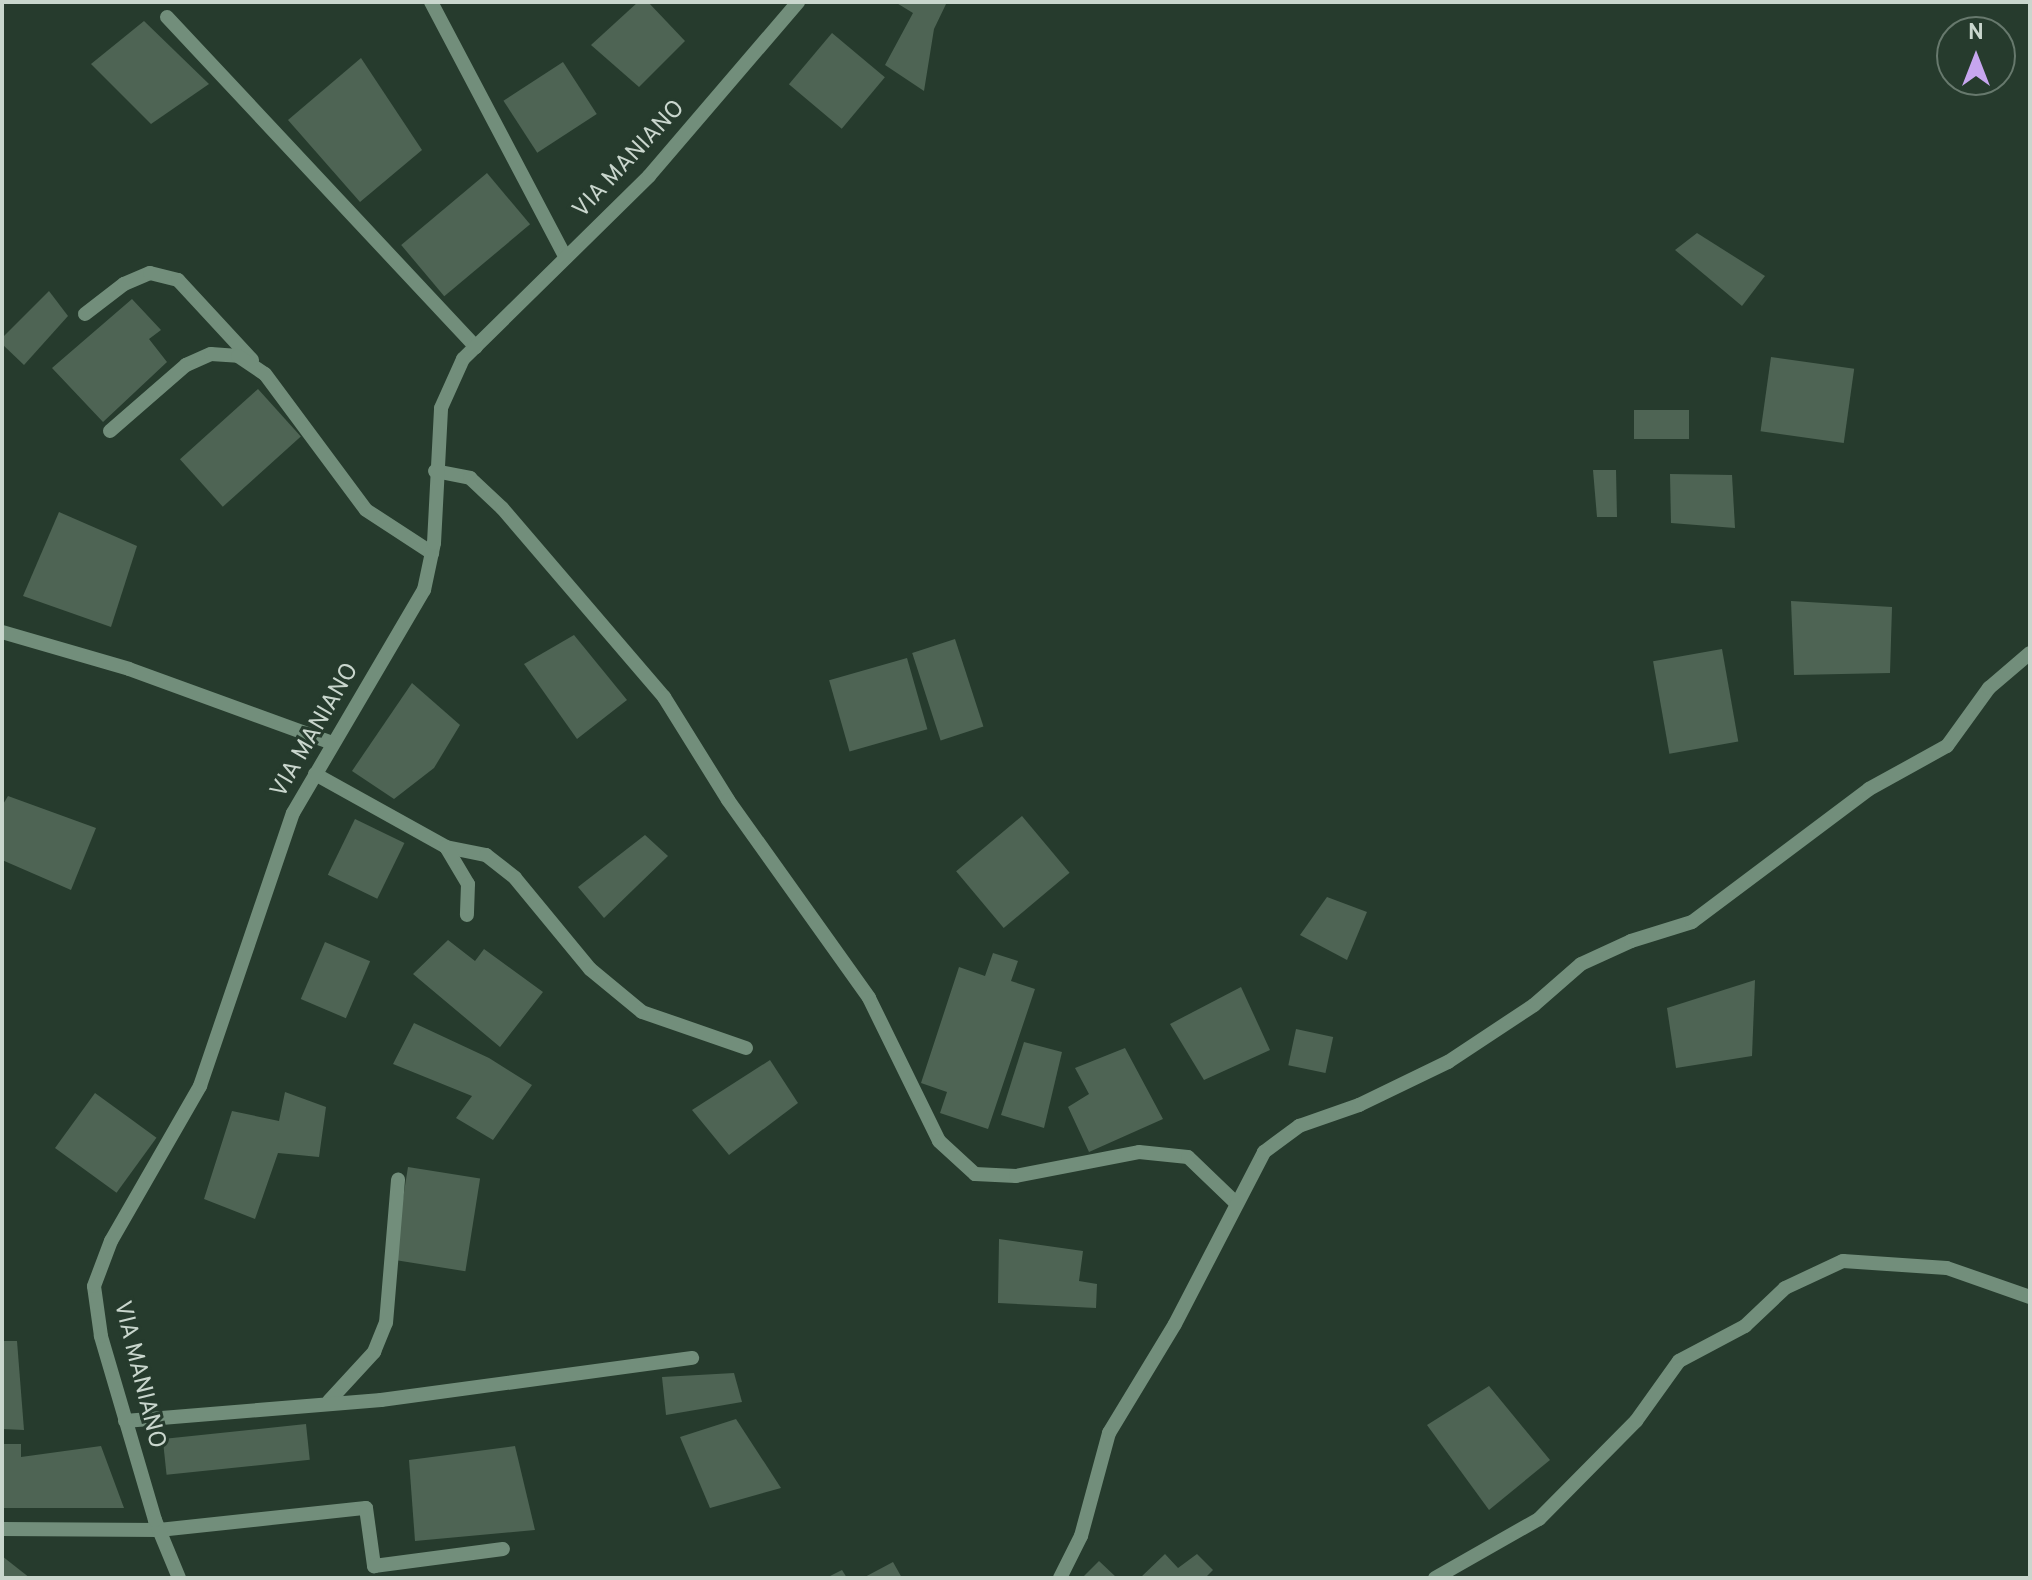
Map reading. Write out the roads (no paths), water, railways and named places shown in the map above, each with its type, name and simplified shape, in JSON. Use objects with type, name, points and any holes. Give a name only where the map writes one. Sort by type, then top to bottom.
[{"type":"street","points":[[431,2],[566,258]]},
{"type":"street","name":"VIA MANIANO","points":[[179,1578],[159,1530],[101,1336],[94,1286],[111,1241],[200,1086],[293,813],[424,590],[432,553],[441,408],[463,359],[649,176],[798,2]]},
{"type":"street","points":[[167,17],[476,347]]},
{"type":"street","points":[[85,314],[124,284],[150,273],[178,280],[265,374],[366,510],[432,553]]},
{"type":"street","points":[[110,431],[186,365],[211,354],[238,356],[265,374]]},
{"type":"street","points":[[435,471],[470,478],[502,508],[664,697],[728,800],[869,998],[939,1141],[975,1174],[1016,1176],[1139,1152],[1188,1157],[1236,1203]]},
{"type":"street","points":[[2,632],[129,669],[332,743]]},
{"type":"street","points":[[1060,1578],[1081,1536],[1109,1433],[1175,1324],[1264,1152],[1299,1126],[1359,1105],[1448,1062],[1534,1005],[1581,964],[1631,941],[1692,922],[1858,797],[1947,746],[1989,688],[2030,653]]},
{"type":"street","points":[[315,774],[446,847],[486,855],[515,878],[590,969],[642,1012],[746,1048]]},
{"type":"street","points":[[446,847],[468,884],[467,915]]},
{"type":"street","points":[[329,1401],[374,1352],[386,1323],[398,1180]]},
{"type":"street","points":[[1435,1578],[1539,1519],[1636,1421],[1679,1361],[1745,1326],[1800,1281],[1843,1261],[1947,1268],[2030,1297]]},
{"type":"street","points":[[125,1421],[329,1401],[381,1400],[692,1358]]},
{"type":"street","points":[[2,1529],[159,1530],[366,1508],[374,1566],[503,1549]]}]
